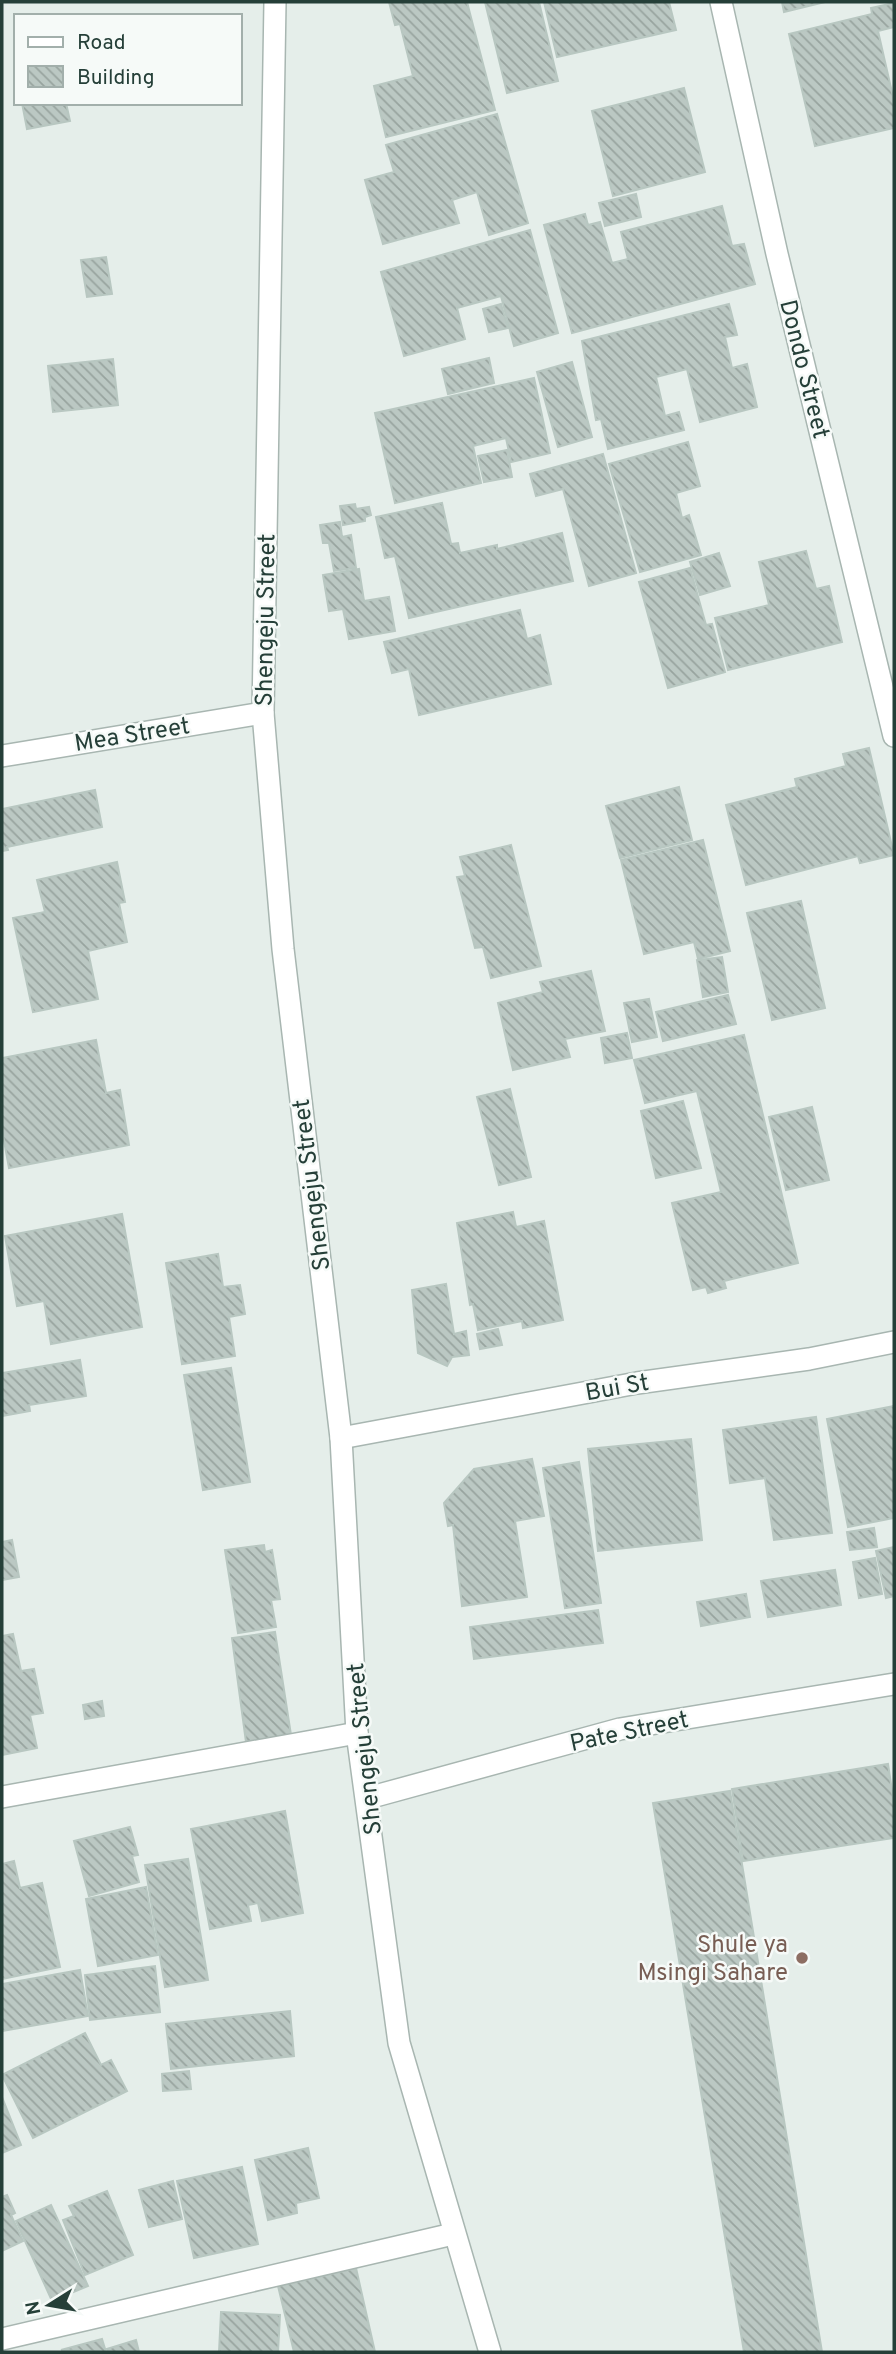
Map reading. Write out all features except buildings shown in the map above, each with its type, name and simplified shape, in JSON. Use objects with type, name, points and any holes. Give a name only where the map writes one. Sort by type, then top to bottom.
[{"type":"street","name":"Shengeju Street","points":[[275,2],[263,713],[283,949],[341,1437],[357,1733],[368,1798],[398,2043],[489,2352]]},
{"type":"street","name":"Dondo Street","points":[[721,2],[777,254],[894,736]]},
{"type":"street","name":"Mea Street","points":[[2,756],[263,713]]},
{"type":"street","name":"Bui St","points":[[341,1437],[636,1383],[809,1359],[894,1342]]},
{"type":"street","name":"Pate Street","points":[[368,1798],[620,1729],[894,1684]]},
{"type":"street","points":[[2,1797],[357,1733]]},
{"type":"street","points":[[2,2339],[453,2234]]},
{"type":"place","name":"Shule ya Msingi Sahare","points":[[802,1958]]}]
